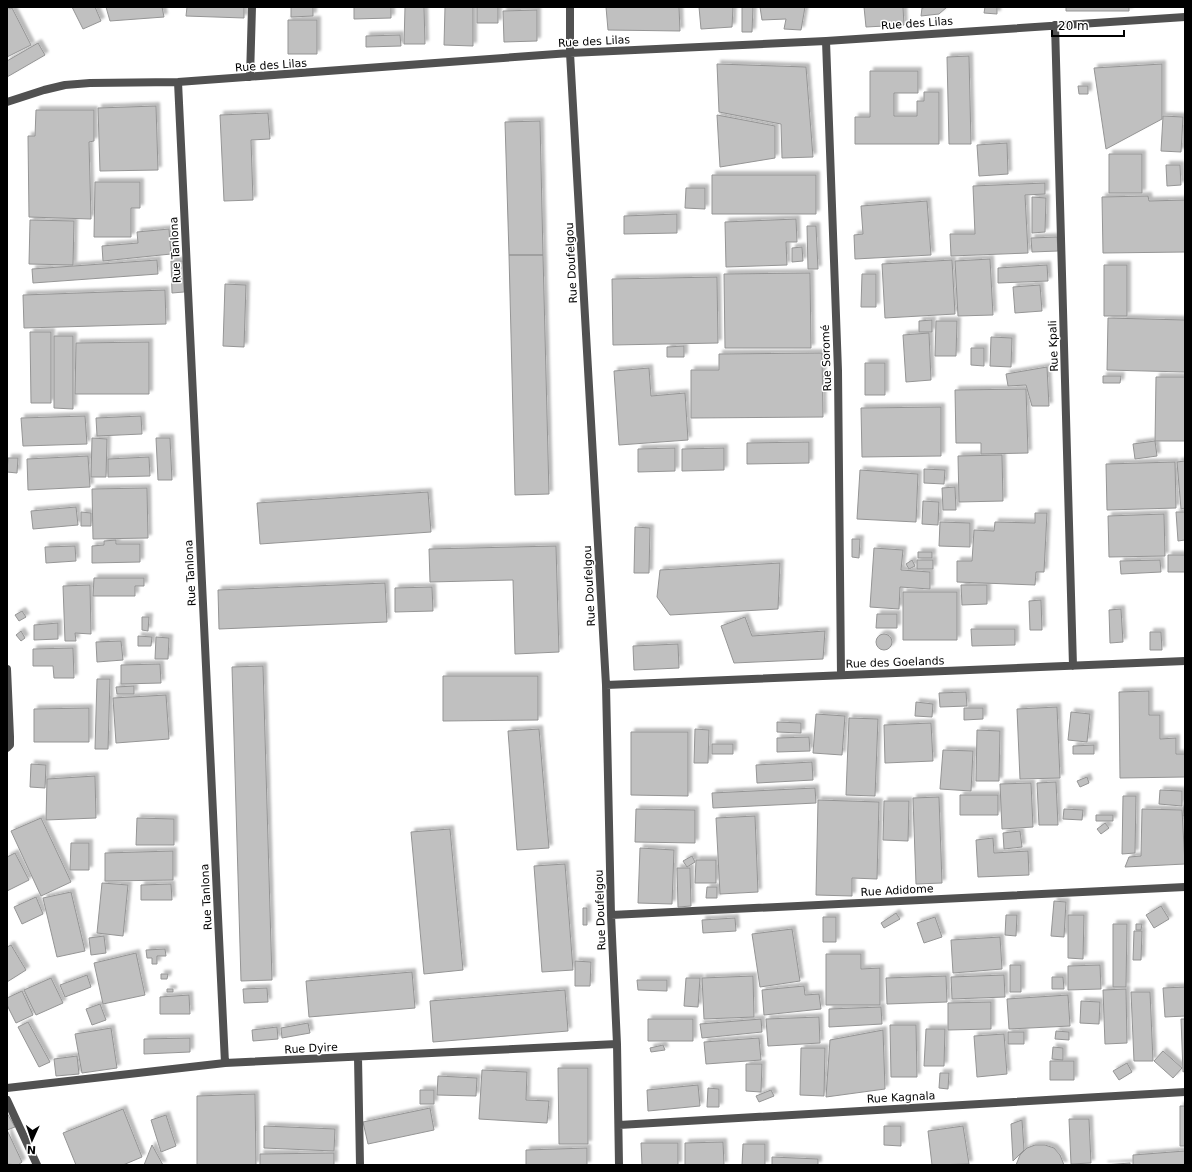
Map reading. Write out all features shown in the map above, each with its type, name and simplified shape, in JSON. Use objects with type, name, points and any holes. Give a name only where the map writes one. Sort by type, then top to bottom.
[{"type":"street","points":[[250,78],[252,7]]},
{"type":"street","name":"Rue Doufelgou","points":[[570,7],[570,53],[606,685],[611,915],[617,1044],[619,1165]]},
{"type":"street","name":"Rue des Lilas","points":[[7,102],[65,85],[178,82],[250,78],[570,53],[826,41],[1055,24],[1185,17]]},
{"type":"street","name":"Rue Kpali","points":[[1055,24],[1073,666]]},
{"type":"street","name":"Rue Soromé","points":[[826,41],[838,371],[841,675]]},
{"type":"street","name":"Rue Tanlona","points":[[178,82],[225,1063]]},
{"type":"street","name":"Rue des Goelands","points":[[606,685],[1185,661]]},
{"type":"street","points":[[7,669],[10,737],[10,745],[7,748]]},
{"type":"street","name":"Rue Adidome","points":[[611,915],[1185,887]]},
{"type":"street","name":"Rue Dyire","points":[[7,1088],[225,1063],[617,1044]]},
{"type":"street","points":[[358,1057],[360,1165]]},
{"type":"street","name":"Rue Kagnala","points":[[619,1125],[1185,1092]]},
{"type":"street","points":[[7,1100],[37,1165]]},
{"type":"building","points":[[7,7],[10,9],[12,8],[31,45],[7,57]]},
{"type":"building","points":[[72,7],[95,7],[101,21],[83,29]]},
{"type":"building","points":[[106,7],[162,7],[164,17],[110,21]]},
{"type":"building","points":[[187,7],[244,7],[244,18],[186,16]]},
{"type":"building","points":[[291,7],[313,7],[313,16],[291,17]]},
{"type":"building","points":[[354,7],[391,7],[391,18],[354,19]]},
{"type":"building","points":[[405,7],[424,7],[425,44],[404,44]]},
{"type":"building","points":[[445,7],[473,7],[473,46],[444,45]]},
{"type":"building","points":[[477,7],[498,7],[498,23],[477,23]]},
{"type":"building","points":[[606,7],[679,7],[680,31],[608,30]]},
{"type":"building","points":[[699,7],[733,7],[732,27],[701,29]]},
{"type":"building","points":[[742,7],[753,7],[752,32],[742,32]]},
{"type":"building","points":[[760,7],[805,7],[801,30],[784,29],[786,19],[762,20]]},
{"type":"building","points":[[864,7],[903,7],[904,25],[866,27]]},
{"type":"building","points":[[947,7],[939,14],[921,16],[922,8]]},
{"type":"building","points":[[985,7],[997,7],[997,14],[984,13]]},
{"type":"building","points":[[1066,7],[1129,7],[1129,11],[1066,11]]},
{"type":"building","points":[[537,10],[537,41],[504,42],[503,11]]},
{"type":"building","points":[[288,20],[317,20],[317,54],[288,54]]},
{"type":"building","points":[[400,35],[401,46],[366,47],[366,36]]},
{"type":"building","points":[[38,43],[45,55],[7,77],[7,61]]},
{"type":"building","points":[[969,56],[971,144],[949,144],[947,57]]},
{"type":"building","points":[[717,64],[806,67],[813,157],[782,158],[781,124],[719,112]]},
{"type":"building","points":[[1162,64],[1162,119],[1106,149],[1094,68]]},
{"type":"building","points":[[870,71],[918,71],[918,93],[894,93],[894,116],[917,116],[917,101],[924,101],[924,92],[939,92],[939,144],[855,144],[855,117],[870,117]]},
{"type":"building","points":[[1078,86],[1088,86],[1088,94],[1079,94]]},
{"type":"building","points":[[156,106],[158,170],[100,171],[98,108]]},
{"type":"building","points":[[36,110],[94,110],[94,141],[89,142],[91,219],[29,217],[28,136],[35,136]]},
{"type":"building","points":[[268,113],[270,139],[251,140],[253,200],[224,201],[220,115]]},
{"type":"building","points":[[717,115],[775,126],[775,158],[720,167]]},
{"type":"building","points":[[1163,116],[1183,117],[1181,152],[1161,151]]},
{"type":"building","points":[[540,121],[543,255],[509,255],[505,122]]},
{"type":"building","points":[[1007,143],[1008,174],[979,176],[977,145]]},
{"type":"building","points":[[1109,154],[1142,154],[1142,193],[1109,193]]},
{"type":"building","points":[[1166,165],[1180,165],[1181,185],[1167,186]]},
{"type":"building","points":[[712,175],[816,175],[816,214],[712,214]]},
{"type":"building","points":[[95,182],[140,182],[140,208],[131,208],[131,237],[94,237]]},
{"type":"building","points":[[1045,183],[1045,194],[1025,195],[1028,253],[951,256],[950,234],[975,234],[973,186]]},
{"type":"building","points":[[686,188],[705,188],[705,209],[685,208]]},
{"type":"building","points":[[1148,196],[1149,201],[1185,200],[1185,252],[1103,253],[1102,197]]},
{"type":"building","points":[[1032,197],[1046,198],[1045,232],[1032,233]]},
{"type":"building","points":[[927,201],[931,255],[855,259],[854,235],[863,234],[861,206]]},
{"type":"building","points":[[677,214],[677,233],[624,234],[624,216]]},
{"type":"building","points":[[796,219],[797,242],[786,242],[787,265],[726,267],[725,222]]},
{"type":"building","points":[[30,220],[74,221],[73,265],[29,264]]},
{"type":"building","points":[[807,226],[816,226],[818,269],[808,269]]},
{"type":"building","points":[[169,229],[171,254],[103,261],[102,246],[138,243],[137,232]]},
{"type":"building","points":[[1057,237],[1058,251],[1032,252],[1031,238]]},
{"type":"building","points":[[802,247],[803,261],[792,262],[792,248]]},
{"type":"building","points":[[509,255],[543,255],[549,494],[515,495]]},
{"type":"building","points":[[990,259],[993,315],[958,316],[955,261]]},
{"type":"building","points":[[157,260],[158,274],[33,283],[32,269]]},
{"type":"building","points":[[952,260],[955,314],[885,318],[882,264]]},
{"type":"building","points":[[171,261],[183,261],[184,292],[172,293]]},
{"type":"building","points":[[1047,265],[1048,281],[998,283],[998,268]]},
{"type":"building","points":[[1104,265],[1127,265],[1127,316],[1104,316]]},
{"type":"building","points":[[810,273],[811,348],[725,348],[724,274]]},
{"type":"building","points":[[862,274],[876,274],[876,307],[861,307]]},
{"type":"building","points":[[717,277],[718,343],[613,345],[612,279]]},
{"type":"building","points":[[225,284],[246,285],[244,347],[223,346]]},
{"type":"building","points":[[1040,285],[1042,311],[1015,313],[1013,287]]},
{"type":"building","points":[[165,290],[166,324],[24,328],[23,295]]},
{"type":"building","points":[[1108,318],[1185,320],[1185,372],[1107,370]]},
{"type":"building","points":[[932,320],[932,332],[919,332],[919,321]]},
{"type":"building","points":[[936,321],[957,321],[956,356],[935,356]]},
{"type":"building","points":[[30,332],[51,332],[51,403],[31,403]]},
{"type":"building","points":[[929,333],[931,380],[906,382],[903,335]]},
{"type":"building","points":[[54,336],[73,336],[73,409],[54,408]]},
{"type":"building","points":[[991,337],[1012,338],[1011,367],[990,366]]},
{"type":"building","points":[[149,342],[149,394],[75,394],[76,343]]},
{"type":"building","points":[[684,346],[684,357],[667,357],[667,347]]},
{"type":"building","points":[[971,348],[984,348],[984,366],[971,365]]},
{"type":"building","points":[[822,353],[823,417],[691,418],[691,370],[719,370],[719,354]]},
{"type":"building","points":[[865,363],[885,363],[885,395],[865,395]]},
{"type":"building","points":[[1047,367],[1049,406],[1032,406],[1026,385],[1008,386],[1006,374]]},
{"type":"building","points":[[649,368],[651,396],[685,393],[688,440],[619,445],[614,371]]},
{"type":"building","points":[[1103,376],[1121,376],[1120,383],[1103,383]]},
{"type":"building","points":[[1156,377],[1185,377],[1185,441],[1155,441]]},
{"type":"building","points":[[1026,389],[1028,453],[981,454],[981,443],[956,443],[955,390]]},
{"type":"building","points":[[941,407],[941,456],[862,457],[861,408]]},
{"type":"building","points":[[85,416],[87,444],[23,446],[21,418]]},
{"type":"building","points":[[141,416],[142,434],[97,436],[96,418]]},
{"type":"building","points":[[92,438],[107,439],[106,477],[91,477]]},
{"type":"building","points":[[156,438],[170,438],[172,480],[158,480]]},
{"type":"building","points":[[1155,441],[1157,456],[1135,459],[1133,444]]},
{"type":"building","points":[[809,442],[809,463],[747,464],[747,443]]},
{"type":"building","points":[[675,448],[675,471],[638,472],[638,449]]},
{"type":"building","points":[[724,448],[724,470],[682,471],[682,449]]},
{"type":"building","points":[[1002,455],[1003,501],[959,502],[958,456]]},
{"type":"building","points":[[88,456],[90,487],[28,490],[27,459]]},
{"type":"building","points":[[149,457],[150,476],[108,477],[108,459]]},
{"type":"building","points":[[8,458],[18,458],[17,473],[7,472]]},
{"type":"building","points":[[1185,461],[1185,508],[1181,509],[1177,462]]},
{"type":"building","points":[[1175,462],[1176,508],[1107,510],[1106,464]]},
{"type":"building","points":[[924,469],[945,470],[944,484],[924,483]]},
{"type":"building","points":[[860,470],[918,474],[916,522],[857,519]]},
{"type":"building","points":[[955,487],[956,510],[943,510],[942,488]]},
{"type":"building","points":[[147,488],[148,538],[93,539],[92,489]]},
{"type":"building","points":[[428,492],[431,532],[260,544],[257,503]]},
{"type":"building","points":[[923,501],[939,502],[938,525],[922,524]]},
{"type":"building","points":[[76,507],[78,525],[33,529],[31,511]]},
{"type":"building","points":[[81,512],[91,513],[91,526],[81,526]]},
{"type":"building","points":[[1176,512],[1185,512],[1185,540],[1178,541]]},
{"type":"building","points":[[1035,513],[1047,513],[1044,572],[1036,572],[1035,585],[957,582],[957,561],[972,561],[974,530],[994,531],[995,522],[1035,523]]},
{"type":"building","points":[[1164,514],[1165,556],[1109,557],[1108,516]]},
{"type":"building","points":[[940,522],[970,523],[970,547],[939,546]]},
{"type":"building","points":[[635,527],[650,528],[649,573],[634,573]]},
{"type":"building","points":[[852,539],[860,539],[859,558],[852,557]]},
{"type":"building","points":[[116,540],[116,544],[140,544],[140,562],[92,563],[92,546],[104,545],[104,541]]},
{"type":"building","points":[[75,546],[76,561],[46,563],[45,547]]},
{"type":"building","points":[[556,546],[559,652],[515,654],[513,580],[430,582],[429,549]]},
{"type":"building","points":[[874,548],[903,550],[901,570],[930,572],[930,589],[900,587],[899,609],[870,607]]},
{"type":"building","points":[[918,552],[932,552],[932,558],[918,558]]},
{"type":"building","points":[[1168,555],[1185,555],[1185,572],[1168,572]]},
{"type":"building","points":[[912,560],[915,566],[909,569],[906,564]]},
{"type":"building","points":[[917,560],[933,560],[933,569],[917,569]]},
{"type":"building","points":[[1160,560],[1161,572],[1121,574],[1120,561]]},
{"type":"building","points":[[780,563],[778,609],[670,615],[657,597],[660,570]]},
{"type":"building","points":[[94,578],[144,578],[144,586],[135,586],[135,596],[93,596]]},
{"type":"building","points":[[385,583],[387,622],[219,629],[218,590]]},
{"type":"building","points":[[90,585],[91,634],[75,633],[76,641],[65,641],[63,586]]},
{"type":"building","points":[[961,585],[987,585],[987,604],[962,605]]},
{"type":"building","points":[[432,587],[433,611],[395,612],[395,588]]},
{"type":"building","points":[[903,592],[957,592],[957,640],[903,640]]},
{"type":"building","points":[[1041,600],[1042,630],[1030,630],[1029,601]]},
{"type":"building","points":[[1121,609],[1123,642],[1110,643],[1109,610]]},
{"type":"building","points":[[22,611],[26,617],[19,621],[15,615]]},
{"type":"building","points":[[877,614],[897,614],[897,628],[876,628]]},
{"type":"building","points":[[142,617],[149,617],[148,631],[142,630]]},
{"type":"building","points":[[745,617],[752,636],[825,631],[823,659],[734,663],[721,626]]},
{"type":"building","points":[[58,623],[58,639],[34,640],[34,625]]},
{"type":"building","points":[[971,629],[1015,629],[1015,645],[972,646]]},
{"type":"building","points":[[21,631],[25,638],[21,641],[16,635]]},
{"type":"building","points":[[1150,632],[1161,632],[1162,650],[1150,650]]},
{"type":"building","points":[[881,634],[887,634],[892,639],[890,648],[887,650],[881,650],[876,645],[876,639]]},
{"type":"building","points":[[138,636],[152,637],[151,646],[138,646]]},
{"type":"building","points":[[156,637],[169,638],[168,659],[155,659]]},
{"type":"building","points":[[121,641],[123,660],[97,662],[96,642]]},
{"type":"building","points":[[678,644],[679,668],[634,670],[633,646]]},
{"type":"building","points":[[73,648],[74,678],[54,678],[53,666],[33,666],[33,649]]},
{"type":"building","points":[[160,664],[161,683],[121,684],[121,665]]},
{"type":"building","points":[[263,666],[272,980],[241,981],[232,667]]},
{"type":"building","points":[[443,676],[538,676],[538,720],[443,721]]},
{"type":"building","points":[[97,679],[110,679],[108,749],[95,749]]},
{"type":"building","points":[[134,686],[134,694],[117,694],[116,687]]},
{"type":"building","points":[[1149,691],[1149,715],[1160,715],[1160,739],[1176,738],[1176,754],[1185,754],[1185,777],[1120,778],[1119,692]]},
{"type":"building","points":[[966,692],[967,706],[940,707],[939,693]]},
{"type":"building","points":[[166,695],[169,739],[116,743],[113,698]]},
{"type":"building","points":[[916,702],[933,704],[932,717],[915,716]]},
{"type":"building","points":[[1057,707],[1060,778],[1020,779],[1017,709]]},
{"type":"building","points":[[89,708],[89,742],[34,742],[34,709]]},
{"type":"building","points":[[964,708],[983,708],[983,719],[964,720]]},
{"type":"building","points":[[1071,712],[1090,714],[1087,742],[1068,740]]},
{"type":"building","points":[[816,714],[845,716],[842,755],[813,753]]},
{"type":"building","points":[[849,718],[878,719],[875,796],[846,795]]},
{"type":"building","points":[[777,722],[801,723],[801,733],[777,732]]},
{"type":"building","points":[[931,723],[933,761],[885,763],[884,725]]},
{"type":"building","points":[[539,729],[549,848],[517,850],[508,731]]},
{"type":"building","points":[[695,729],[709,730],[708,763],[694,763]]},
{"type":"building","points":[[977,730],[1000,731],[999,781],[976,781]]},
{"type":"building","points":[[631,732],[688,732],[688,796],[631,795]]},
{"type":"building","points":[[809,737],[810,751],[777,752],[777,738]]},
{"type":"building","points":[[712,744],[733,744],[733,754],[712,754]]},
{"type":"building","points":[[1094,745],[1094,754],[1073,754],[1073,746]]},
{"type":"building","points":[[943,750],[973,751],[971,791],[940,789]]},
{"type":"building","points":[[812,762],[813,780],[757,783],[756,765]]},
{"type":"building","points":[[31,764],[46,765],[45,788],[30,787]]},
{"type":"building","points":[[95,776],[96,818],[46,820],[47,779]]},
{"type":"building","points":[[1087,777],[1089,783],[1080,787],[1077,781]]},
{"type":"building","points":[[1056,782],[1058,825],[1039,825],[1037,783]]},
{"type":"building","points":[[1031,783],[1033,827],[1002,829],[1000,784]]},
{"type":"building","points":[[815,788],[816,803],[713,808],[712,793]]},
{"type":"building","points":[[1160,790],[1182,791],[1182,806],[1159,804]]},
{"type":"building","points":[[960,795],[998,795],[998,815],[960,815]]},
{"type":"building","points":[[1185,795],[1185,816],[1183,816]]},
{"type":"building","points":[[1123,796],[1136,796],[1135,853],[1122,854]]},
{"type":"building","points":[[939,797],[942,883],[916,884],[913,798]]},
{"type":"building","points":[[818,800],[879,802],[877,879],[852,878],[852,896],[816,895]]},
{"type":"building","points":[[884,801],[909,801],[908,841],[883,840]]},
{"type":"building","points":[[636,809],[695,810],[695,843],[635,842]]},
{"type":"building","points":[[1064,809],[1083,810],[1082,820],[1063,819]]},
{"type":"building","points":[[1142,809],[1182,810],[1185,864],[1125,867],[1129,857],[1141,856]]},
{"type":"building","points":[[1096,815],[1113,815],[1113,821],[1096,821]]},
{"type":"building","points":[[755,816],[758,892],[720,894],[716,818]]},
{"type":"building","points":[[41,818],[71,882],[41,896],[11,831]]},
{"type":"building","points":[[137,818],[174,819],[174,845],[136,845]]},
{"type":"building","points":[[1105,823],[1109,828],[1101,834],[1097,829]]},
{"type":"building","points":[[450,829],[463,970],[424,974],[411,832]]},
{"type":"building","points":[[1020,831],[1022,847],[1004,849],[1003,833]]},
{"type":"building","points":[[993,838],[994,853],[1028,851],[1029,875],[978,877],[976,840]]},
{"type":"building","points":[[71,843],[89,843],[89,870],[70,870]]},
{"type":"building","points":[[640,848],[674,850],[672,904],[638,903]]},
{"type":"building","points":[[173,851],[173,880],[105,881],[105,853]]},
{"type":"building","points":[[15,853],[29,880],[7,891],[7,857]]},
{"type":"building","points":[[692,856],[695,862],[687,867],[683,861]]},
{"type":"building","points":[[696,860],[716,860],[716,883],[695,883]]},
{"type":"building","points":[[565,864],[573,970],[542,972],[534,866]]},
{"type":"building","points":[[677,868],[690,868],[691,906],[678,907]]},
{"type":"building","points":[[102,883],[128,885],[123,936],[97,933]]},
{"type":"building","points":[[171,884],[172,900],[141,900],[141,885]]},
{"type":"building","points":[[707,887],[717,887],[717,898],[706,898]]},
{"type":"building","points":[[71,892],[85,951],[57,957],[43,898]]},
{"type":"building","points":[[36,897],[43,914],[22,924],[14,907]]},
{"type":"building","points":[[1054,901],[1066,902],[1064,937],[1051,936]]},
{"type":"building","points":[[1161,906],[1169,919],[1154,928],[1146,915]]},
{"type":"building","points":[[583,908],[587,908],[587,925],[583,925]]},
{"type":"building","points":[[896,913],[900,919],[884,928],[881,923]]},
{"type":"building","points":[[1006,915],[1017,915],[1016,936],[1005,935]]},
{"type":"building","points":[[1068,915],[1084,915],[1083,959],[1068,958]]},
{"type":"building","points":[[823,917],[836,917],[836,942],[823,942]]},
{"type":"building","points":[[935,917],[942,937],[924,943],[917,923]]},
{"type":"building","points":[[735,918],[736,931],[703,933],[702,920]]},
{"type":"building","points":[[1113,924],[1127,924],[1126,987],[1113,987]]},
{"type":"building","points":[[1136,924],[1142,924],[1141,930],[1136,930]]},
{"type":"building","points":[[792,929],[800,981],[760,987],[752,934]]},
{"type":"building","points":[[1134,931],[1142,931],[1141,960],[1133,960]]},
{"type":"building","points":[[104,936],[106,953],[91,955],[89,938]]},
{"type":"building","points":[[1000,937],[1002,969],[953,973],[951,940]]},
{"type":"building","points":[[11,945],[26,970],[7,982],[7,947]]},
{"type":"building","points":[[165,949],[166,956],[157,956],[157,964],[152,964],[152,958],[147,958],[146,950]]},
{"type":"building","points":[[136,953],[145,995],[103,1004],[94,963]]},
{"type":"building","points":[[826,954],[861,954],[861,969],[880,968],[880,1005],[826,1005]]},
{"type":"building","points":[[575,961],[591,962],[590,986],[575,986]]},
{"type":"building","points":[[1010,965],[1021,965],[1021,992],[1010,992]]},
{"type":"building","points":[[1100,965],[1101,989],[1068,990],[1068,966]]},
{"type":"building","points":[[412,972],[415,1008],[309,1017],[306,981]]},
{"type":"building","points":[[161,974],[168,974],[167,979],[161,979]]},
{"type":"building","points":[[87,975],[91,987],[65,997],[60,985]]},
{"type":"building","points":[[1004,975],[1005,997],[952,999],[951,977]]},
{"type":"building","points":[[753,976],[754,1017],[704,1019],[702,978]]},
{"type":"building","points":[[946,976],[947,1002],[887,1004],[886,978]]},
{"type":"building","points":[[1052,977],[1063,977],[1064,989],[1052,989]]},
{"type":"building","points":[[51,978],[63,1003],[36,1015],[24,990]]},
{"type":"building","points":[[686,978],[700,978],[698,1007],[684,1006]]},
{"type":"building","points":[[637,980],[667,980],[667,991],[638,990]]},
{"type":"building","points":[[804,986],[805,995],[819,994],[821,1009],[764,1015],[762,990]]},
{"type":"building","points":[[1185,987],[1185,1016],[1165,1017],[1163,988]]},
{"type":"building","points":[[267,988],[268,1002],[244,1003],[243,989]]},
{"type":"building","points":[[167,989],[173,989],[173,992],[167,992]]},
{"type":"building","points":[[1126,989],[1127,1043],[1105,1044],[1103,990]]},
{"type":"building","points":[[565,990],[568,1031],[433,1042],[430,1001]]},
{"type":"building","points":[[22,991],[33,1015],[16,1023],[7,1005],[7,998]]},
{"type":"building","points":[[1131,992],[1150,992],[1153,1061],[1134,1061]]},
{"type":"building","points":[[189,995],[190,1014],[160,1014],[160,997]]},
{"type":"building","points":[[1068,995],[1070,1026],[1009,1029],[1007,999]]},
{"type":"building","points":[[1081,1001],[1100,1002],[1099,1024],[1080,1023]]},
{"type":"building","points":[[991,1002],[991,1029],[948,1030],[948,1003]]},
{"type":"building","points":[[100,1004],[106,1020],[92,1025],[86,1009]]},
{"type":"building","points":[[881,1007],[882,1024],[829,1027],[829,1009]]},
{"type":"building","points":[[819,1017],[820,1043],[768,1046],[766,1019]]},
{"type":"building","points":[[648,1019],[693,1019],[693,1041],[648,1041]]},
{"type":"building","points":[[761,1019],[762,1032],[702,1038],[700,1024]]},
{"type":"building","points":[[1181,1019],[1185,1019],[1185,1071],[1183,1072]]},
{"type":"building","points":[[28,1022],[50,1062],[39,1067],[18,1027]]},
{"type":"building","points":[[308,1023],[310,1033],[282,1038],[281,1028]]},
{"type":"building","points":[[890,1025],[916,1025],[917,1077],[891,1077]]},
{"type":"building","points":[[277,1027],[278,1039],[253,1041],[252,1030]]},
{"type":"building","points":[[111,1028],[117,1068],[82,1073],[75,1034]]},
{"type":"building","points":[[926,1029],[945,1029],[944,1066],[924,1066]]},
{"type":"building","points":[[883,1030],[885,1089],[826,1097],[830,1040]]},
{"type":"building","points":[[1056,1031],[1069,1032],[1069,1040],[1055,1039]]},
{"type":"building","points":[[1008,1032],[1024,1032],[1024,1044],[1008,1044]]},
{"type":"building","points":[[1004,1034],[1007,1074],[977,1077],[974,1036]]},
{"type":"building","points":[[190,1038],[190,1052],[144,1054],[144,1039]]},
{"type":"building","points":[[759,1038],[761,1060],[706,1064],[704,1042]]},
{"type":"building","points":[[663,1045],[665,1050],[651,1052],[650,1048]]},
{"type":"building","points":[[1053,1047],[1063,1048],[1063,1060],[1052,1059]]},
{"type":"building","points":[[801,1048],[825,1048],[824,1096],[800,1095]]},
{"type":"building","points":[[1163,1051],[1182,1068],[1173,1078],[1154,1061]]},
{"type":"building","points":[[77,1056],[79,1074],[56,1076],[54,1059]]},
{"type":"building","points":[[1050,1061],[1074,1061],[1074,1080],[1050,1080]]},
{"type":"building","points":[[1127,1063],[1132,1072],[1119,1080],[1113,1071]]},
{"type":"building","points":[[746,1064],[762,1064],[761,1092],[746,1091]]},
{"type":"building","points":[[558,1068],[588,1068],[588,1144],[559,1144]]},
{"type":"building","points":[[482,1070],[527,1072],[526,1100],[549,1101],[547,1123],[479,1119]]},
{"type":"building","points":[[940,1073],[949,1073],[948,1089],[939,1088]]},
{"type":"building","points":[[438,1076],[477,1078],[476,1096],[437,1095]]},
{"type":"building","points":[[698,1085],[700,1106],[648,1111],[647,1090]]},
{"type":"building","points":[[708,1088],[719,1089],[719,1107],[707,1107]]},
{"type":"building","points":[[420,1090],[434,1090],[434,1104],[420,1104]]},
{"type":"building","points":[[771,1090],[774,1096],[759,1102],[756,1096]]},
{"type":"building","points":[[255,1094],[256,1165],[197,1165],[197,1096]]},
{"type":"building","points":[[1180,1106],[1185,1106],[1185,1146],[1180,1146]]},
{"type":"building","points":[[430,1108],[434,1130],[368,1144],[363,1122]]},
{"type":"building","points":[[123,1109],[142,1157],[123,1165],[76,1165],[63,1133]]},
{"type":"building","points":[[7,1113],[15,1127],[7,1130]]},
{"type":"building","points":[[166,1115],[176,1146],[161,1152],[151,1120]]},
{"type":"building","points":[[1069,1119],[1089,1119],[1091,1163],[1071,1164]]},
{"type":"building","points":[[1022,1120],[1024,1150],[1013,1161],[1011,1124]]},
{"type":"building","points":[[264,1126],[335,1129],[334,1151],[264,1148]]},
{"type":"building","points":[[884,1126],[901,1126],[901,1146],[884,1145]]},
{"type":"building","points":[[963,1126],[969,1164],[932,1165],[928,1131]]},
{"type":"building","points":[[7,1130],[22,1162],[18,1165],[7,1164]]},
{"type":"building","points":[[723,1142],[724,1165],[685,1165],[685,1143]]},
{"type":"building","points":[[641,1143],[678,1143],[678,1165],[642,1165]]},
{"type":"building","points":[[743,1144],[765,1144],[765,1165],[742,1165]]},
{"type":"building","points":[[152,1145],[163,1165],[144,1165]]},
{"type":"building","points":[[1035,1145],[1045,1145],[1054,1148],[1060,1155],[1064,1165],[1016,1165],[1020,1155],[1027,1148]]},
{"type":"building","points":[[587,1148],[587,1165],[526,1165],[526,1150]]},
{"type":"building","points":[[1185,1151],[1185,1165],[1133,1165],[1133,1155]]},
{"type":"building","points":[[334,1153],[334,1165],[260,1165],[260,1154]]},
{"type":"building","points":[[772,1157],[818,1159],[818,1165],[772,1165]]},
{"type":"building","points":[[1130,1163],[1130,1165],[1104,1165]]}]
